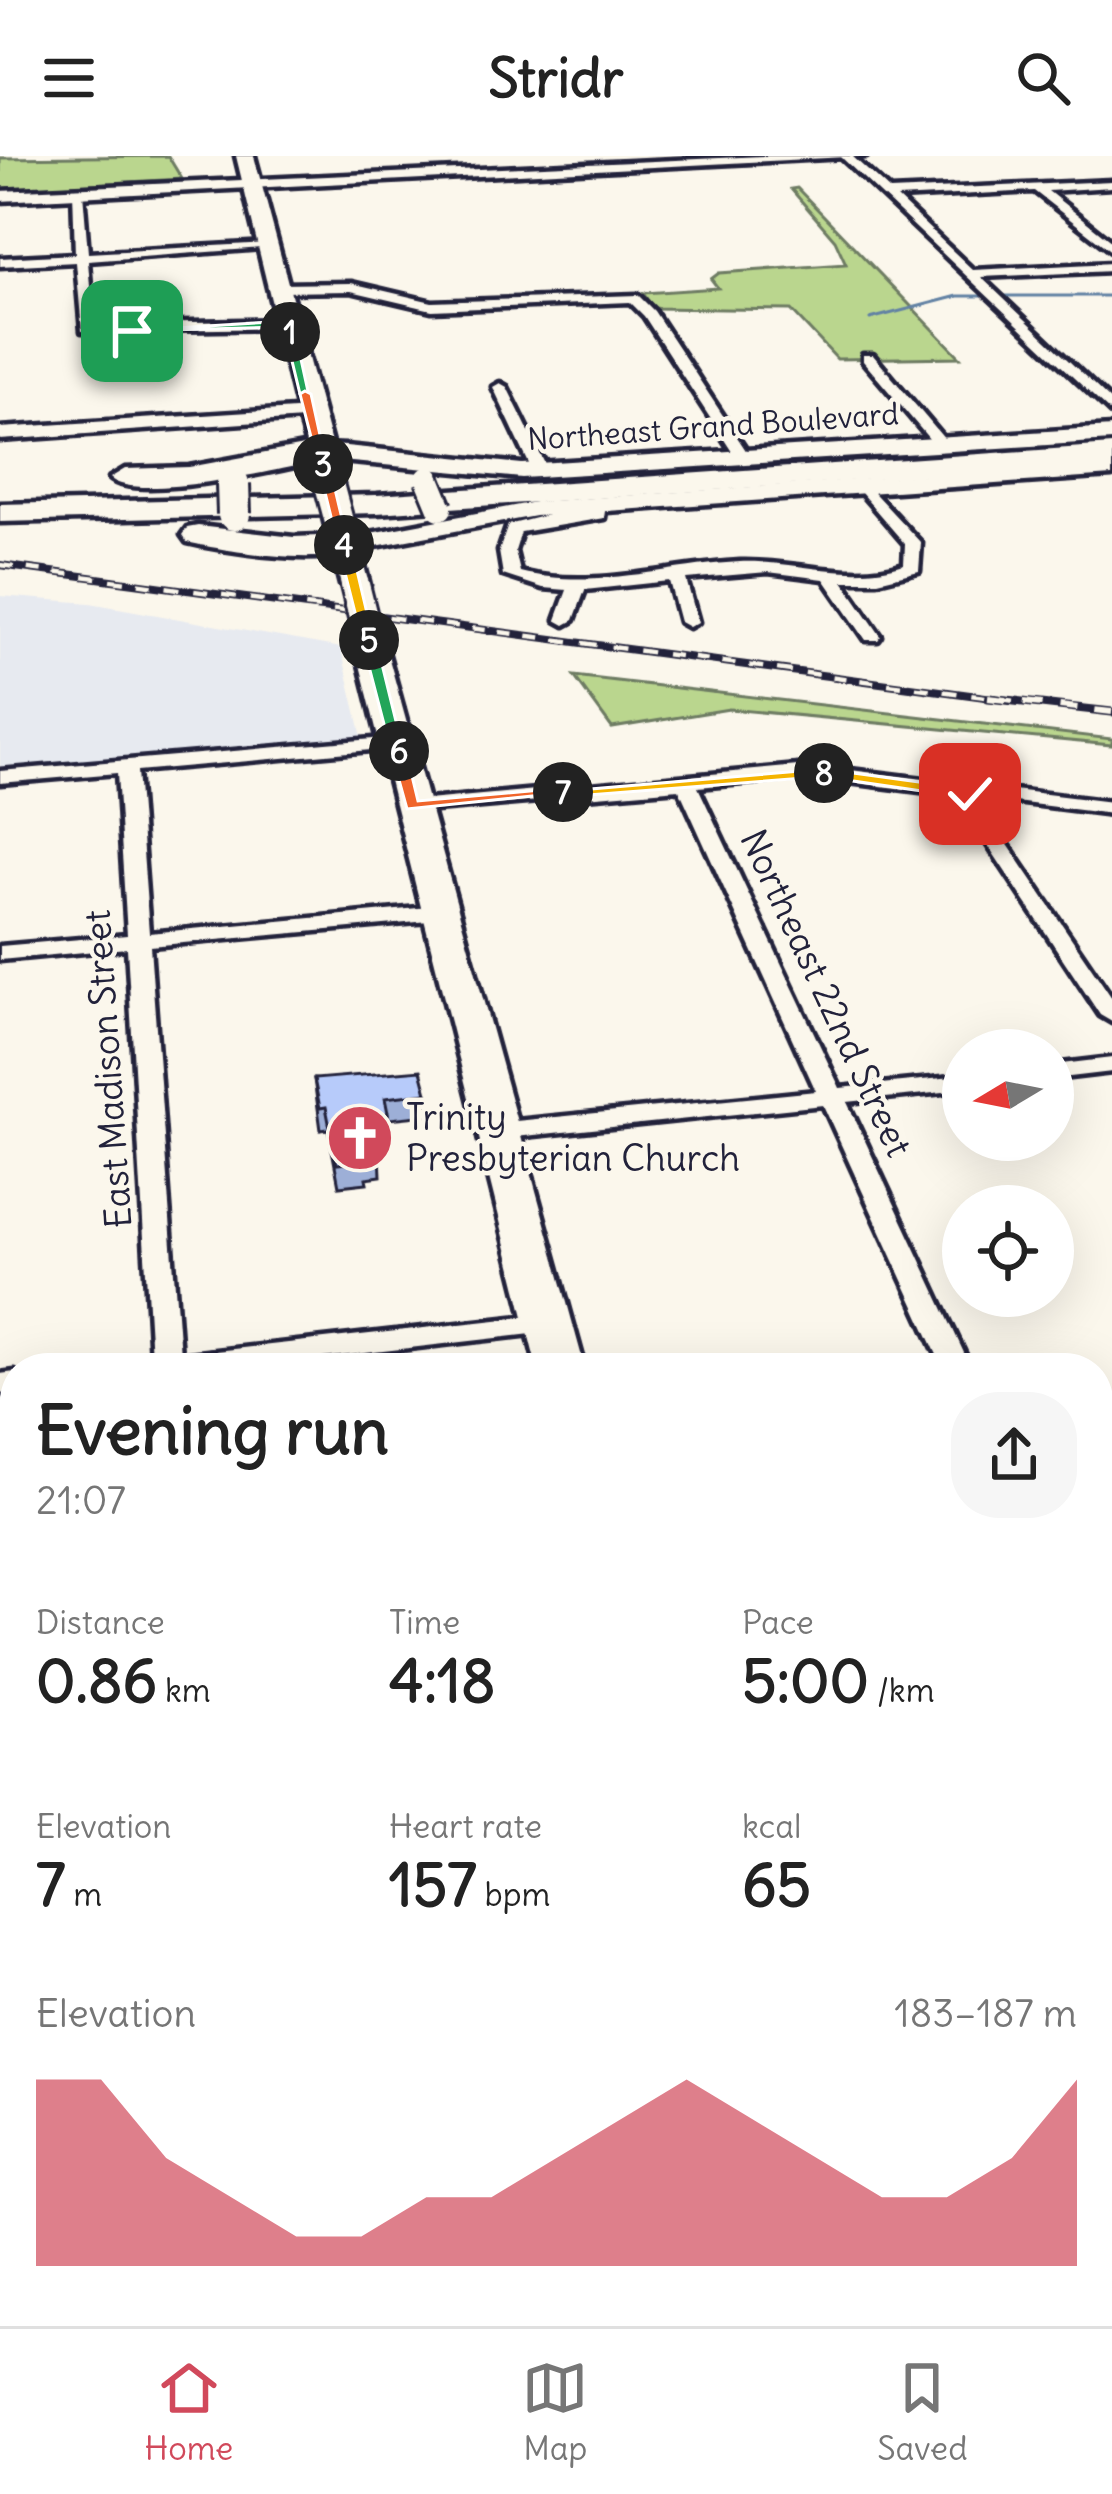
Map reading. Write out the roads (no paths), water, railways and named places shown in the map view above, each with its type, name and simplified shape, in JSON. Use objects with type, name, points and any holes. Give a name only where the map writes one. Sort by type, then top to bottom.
[{"type":"highway","points":[[0,513],[259,509],[739,469],[1112,451]]},
{"type":"highway","points":[[0,493],[443,487],[1112,451]]},
{"type":"highway","points":[[634,502],[739,469],[894,462]]},
{"type":"highway","points":[[89,479],[323,465]]},
{"type":"highway","points":[[196,535],[224,528],[234,500],[223,475],[202,474]]},
{"type":"highway","points":[[0,525],[196,535],[294,547],[341,532]]},
{"type":"main road","points":[[245,156],[555,1345]]},
{"type":"main road","name":"Northeast Grand Boulevard","points":[[323,465],[398,455],[434,472],[739,469],[941,444],[1112,434]]},
{"type":"main road","name":"Northeast Grand Boulevard","points":[[341,532],[443,515],[1112,469]]},
{"type":"main road","points":[[434,472],[443,515]]},
{"type":"street","points":[[0,196],[859,156]]},
{"type":"street","points":[[847,157],[1112,410]]},
{"type":"street","points":[[887,195],[1112,184]]},
{"type":"street","points":[[1036,188],[1112,248]]},
{"type":"street","points":[[77,192],[85,324],[93,331],[288,324]]},
{"type":"street","points":[[0,262],[268,247]]},
{"type":"street","points":[[972,274],[1112,267]]},
{"type":"street","points":[[279,289],[351,287],[432,306],[633,298],[649,314],[739,469]]},
{"type":"street","points":[[868,358],[941,444]]},
{"type":"street","points":[[500,387],[540,470]]},
{"type":"street","points":[[0,434],[310,414]]},
{"type":"street","points":[[598,504],[598,515],[514,529],[507,551],[512,575],[534,583],[576,583],[764,567],[875,576],[913,567],[913,543],[863,486]]},
{"type":"street","points":[[829,573],[872,636]]},
{"type":"street","points":[[676,575],[689,622]]},
{"type":"street","points":[[566,620],[577,598],[576,583]]},
{"type":"street","points":[[0,777],[397,743]]},
{"type":"street","name":"East Madison Street","points":[[127,767],[156,1353]]},
{"type":"street","points":[[412,806],[809,771],[1112,808]]},
{"type":"street","name":"Northeast 22nd Street","points":[[686,782],[950,1353]]},
{"type":"street","points":[[970,794],[982,821],[1112,1015]]},
{"type":"street","points":[[0,952],[440,913]]},
{"type":"street","points":[[1074,1070],[1112,1065]]},
{"type":"street","points":[[496,1131],[942,1085]]},
{"type":"street","points":[[410,1353],[555,1345]]},
{"type":"waterway","points":[[870,319],[958,296],[1112,296]]},
{"type":"railway","points":[[0,565],[1015,701]]},
{"type":"railway","points":[[988,698],[1112,712]]},
{"type":"place","name":"Trinity Presbyterian Church","points":[[360,1138]]}]
